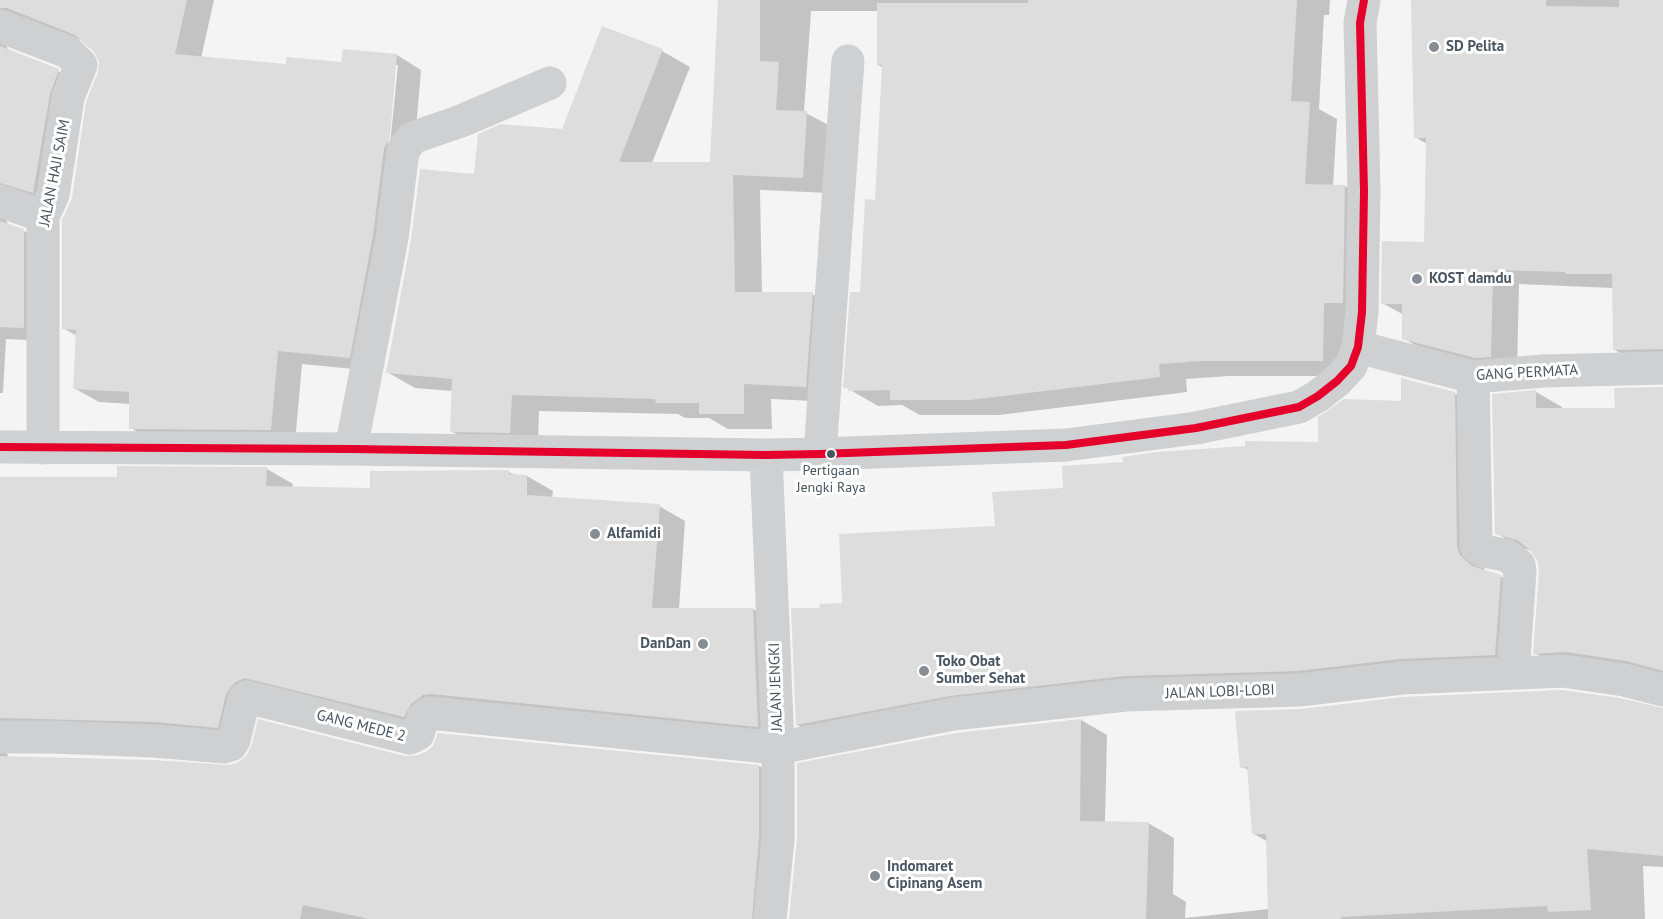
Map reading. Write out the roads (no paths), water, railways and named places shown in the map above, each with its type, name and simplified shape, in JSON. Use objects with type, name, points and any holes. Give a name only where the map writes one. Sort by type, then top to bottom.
[{"type":"street","points":[[0,447],[820,454],[1066,445],[1196,428],[1299,407],[1337,381],[1351,366],[1358,347],[1362,312],[1364,213],[1360,23],[1364,0]]},
{"type":"street","name":"JALAN HAJI SAIM","points":[[0,26],[69,52],[81,66],[69,97],[53,195],[44,216],[44,448]]},
{"type":"street","points":[[820,454],[848,61]]},
{"type":"street","points":[[351,449],[392,238],[403,151],[412,138],[461,121],[550,83]]},
{"type":"street","points":[[0,201],[44,216]]},
{"type":"street","name":"GANG PERMATA","points":[[1358,347],[1473,377],[1543,371],[1663,368]]},
{"type":"street","points":[[1473,377],[1476,546],[1483,551],[1506,555],[1519,565],[1520,572],[1513,672]]},
{"type":"street","name":"JALAN JENGKI","points":[[766,455],[778,748],[778,839],[770,919]]},
{"type":"street","name":"JALAN LOBI-LOBI","points":[[778,748],[953,714],[1126,695],[1299,690],[1402,678],[1563,671],[1624,680],[1663,690]]},
{"type":"street","name":"GANG MEDE 2","points":[[0,737],[154,741],[224,747],[231,745],[234,740],[244,699],[247,697],[410,738],[415,738],[423,718],[429,713],[778,748]]},
{"type":"place","name":"SD Pelita","points":[[1434,47]]},
{"type":"place","name":"KOST damdu","points":[[1417,279]]},
{"type":"place","name":"Pertigaan Jengki Raya","points":[[831,454]]},
{"type":"place","name":"Alfamidi","points":[[595,534]]},
{"type":"place","name":"DanDan","points":[[703,644]]},
{"type":"place","name":"Toko Obat Sumber Sehat","points":[[924,671]]},
{"type":"place","name":"Indomaret Cipinang Asem","points":[[875,876]]}]
